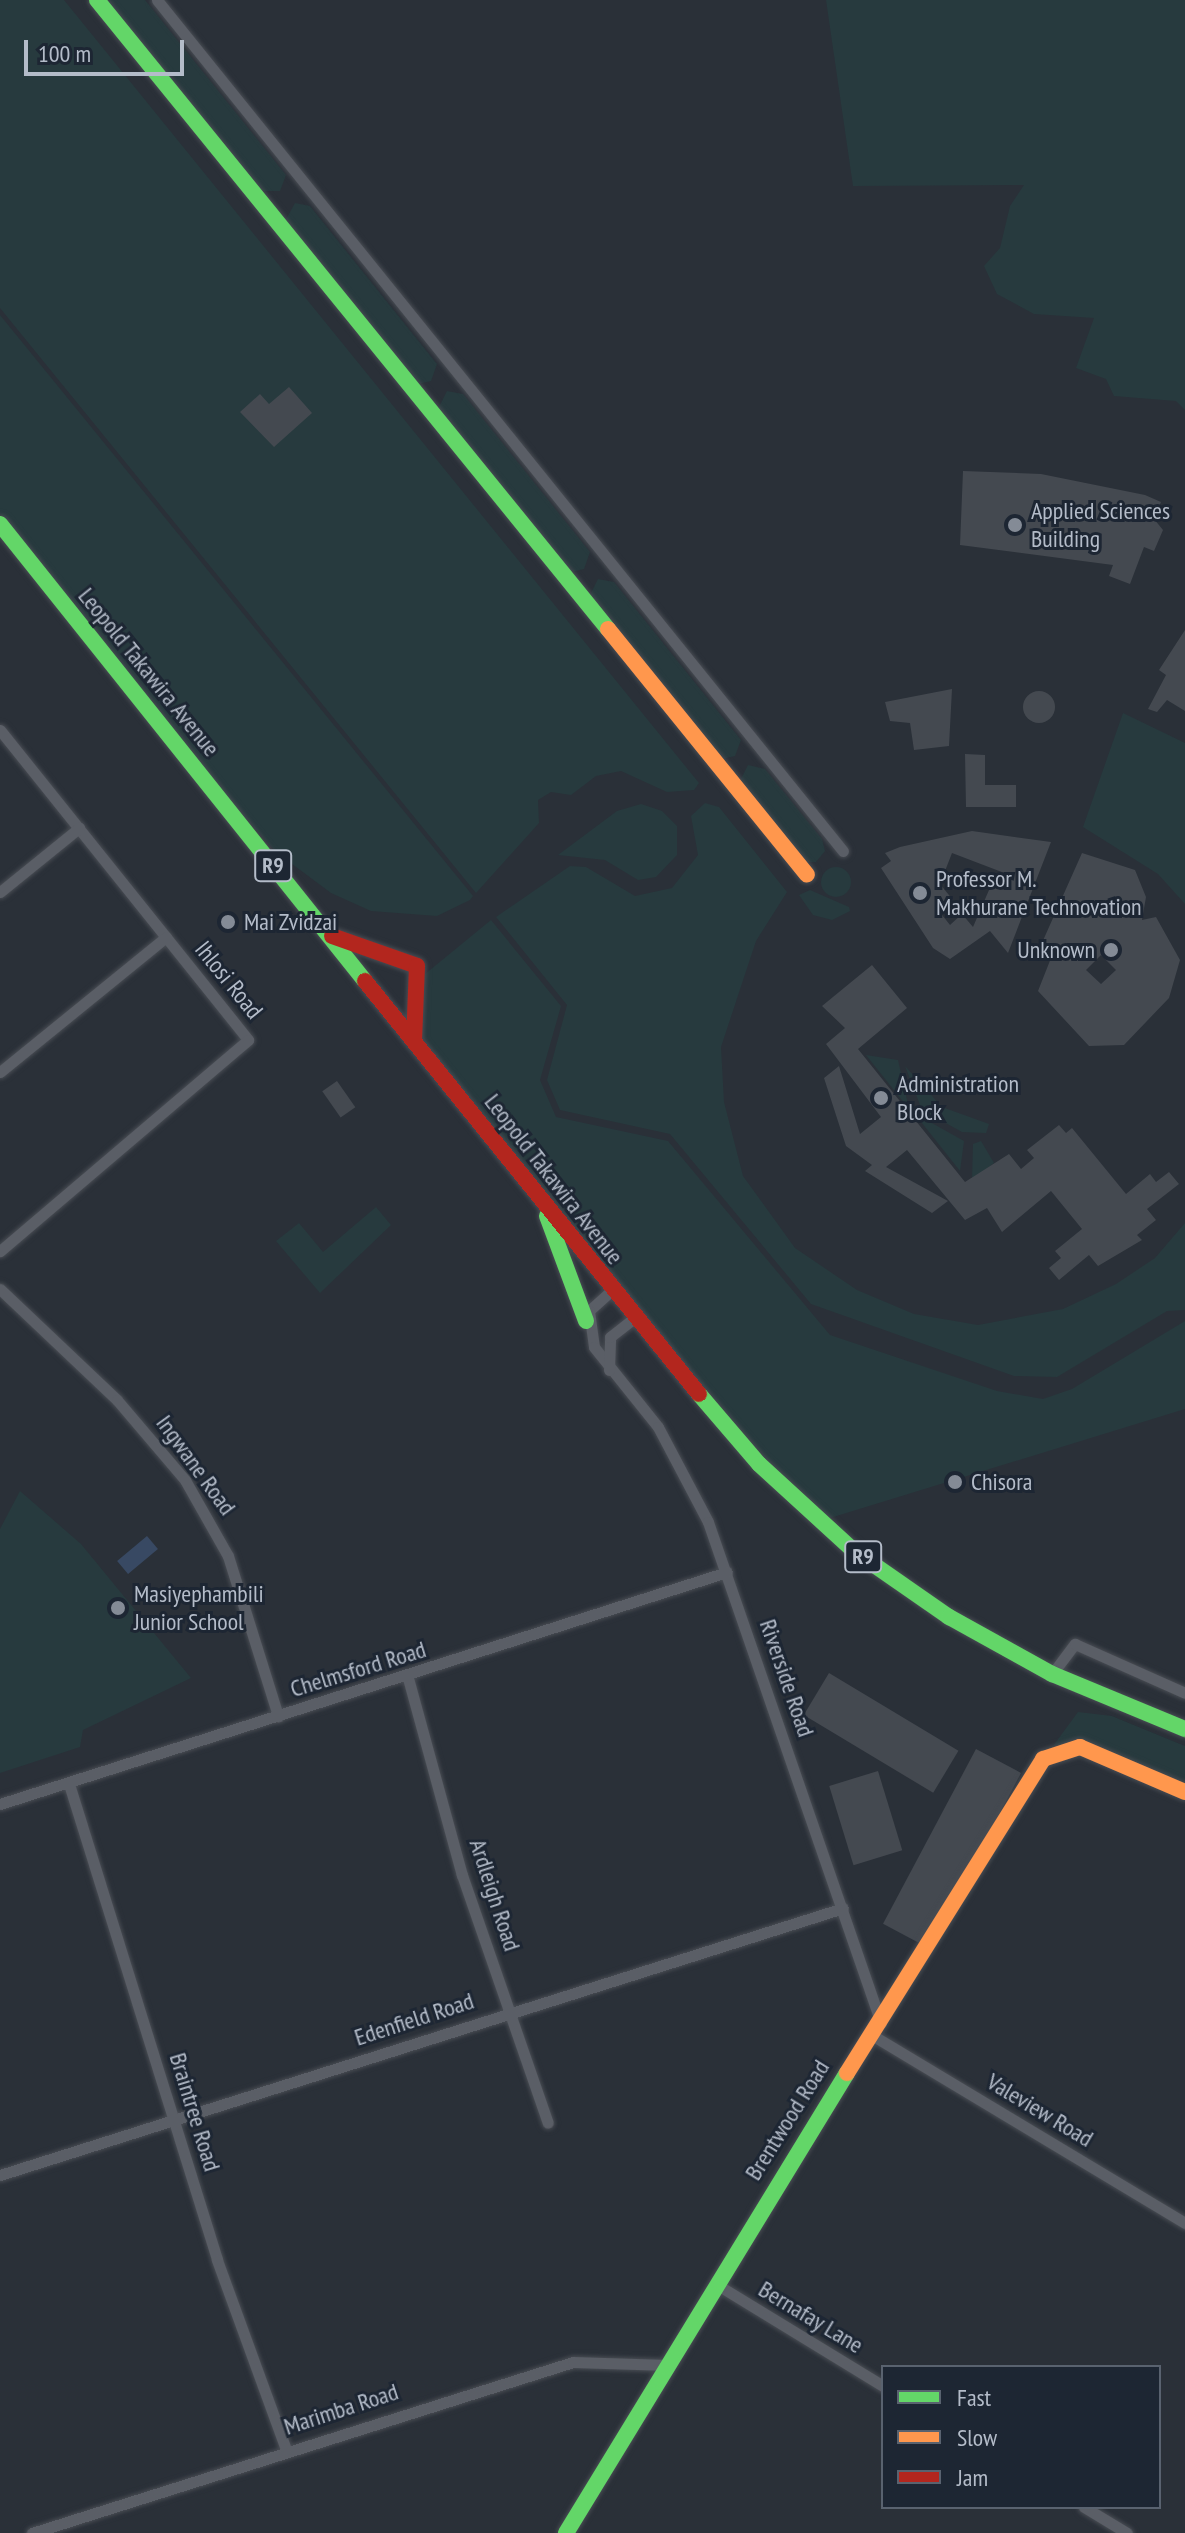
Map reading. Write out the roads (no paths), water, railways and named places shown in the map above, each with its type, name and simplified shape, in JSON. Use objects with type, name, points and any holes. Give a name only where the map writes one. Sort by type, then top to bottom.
[{"type":"main road","points":[[97,0],[807,875]]},
{"type":"main road","name":"Leopold Takawira Avenue","points":[[0,524],[545,1208],[759,1464],[854,1551],[949,1617],[1052,1674],[1185,1729]]},
{"type":"main road","points":[[327,934],[417,966],[414,1040]]},
{"type":"main road","points":[[545,1208],[586,1321]]},
{"type":"main road","name":"Brentwood Road","points":[[566,2533],[716,2284],[1043,1759],[1064,1747],[1185,1792]]},
{"type":"street","points":[[157,0],[843,851]]},
{"type":"street","name":"Ihlosi Road","points":[[0,730],[247,1035],[245,1048],[0,1251]]},
{"type":"street","points":[[0,892],[79,828]]},
{"type":"street","points":[[0,1072],[166,937]]},
{"type":"street","name":"Ingwane Road","points":[[0,1289],[142,1426],[198,1500],[235,1573],[278,1716]]},
{"type":"street","points":[[586,1321],[612,1290]]},
{"type":"street","points":[[609,1371],[610,1337],[634,1318]]},
{"type":"street","name":"Riverside Road","points":[[586,1321],[609,1371],[671,1448],[727,1572],[843,1908],[877,2029]]},
{"type":"street","name":"Chelmsford Road","points":[[0,1804],[408,1678],[727,1572]]},
{"type":"street","points":[[1052,1674],[1075,1644],[1185,1693]]},
{"type":"street","name":"Ardleigh Road","points":[[408,1678],[462,1875],[548,2123]]},
{"type":"street","name":"Braintree Road","points":[[69,1784],[175,2119],[286,2450]]},
{"type":"street","name":"Edenfield Road","points":[[0,2175],[843,1908]]},
{"type":"street","name":"Valeview Road","points":[[877,2029],[1185,2223]]},
{"type":"street","name":"Bernafay Lane","points":[[716,2284],[881,2385]]},
{"type":"street","name":"Marimba Road","points":[[32,2533],[286,2450],[573,2362],[668,2365]]},
{"type":"street","points":[[1087,2509],[1127,2533]]},
{"type":"water","points":[[147,1536],[158,1549],[128,1574],[117,1561]]},
{"type":"place","name":"Applied Sciences Building","points":[[1015,525]]},
{"type":"place","name":"Professor M. Makhurane Technovation","points":[[920,893]]},
{"type":"place","name":"Mai Zvidzai","points":[[228,922]]},
{"type":"place","name":"Unknown","points":[[1111,950]]},
{"type":"place","name":"Administration Block","points":[[881,1098]]},
{"type":"place","name":"Chisora","points":[[955,1482]]},
{"type":"place","name":"Masiyephambili Junior School","points":[[118,1608]]}]
